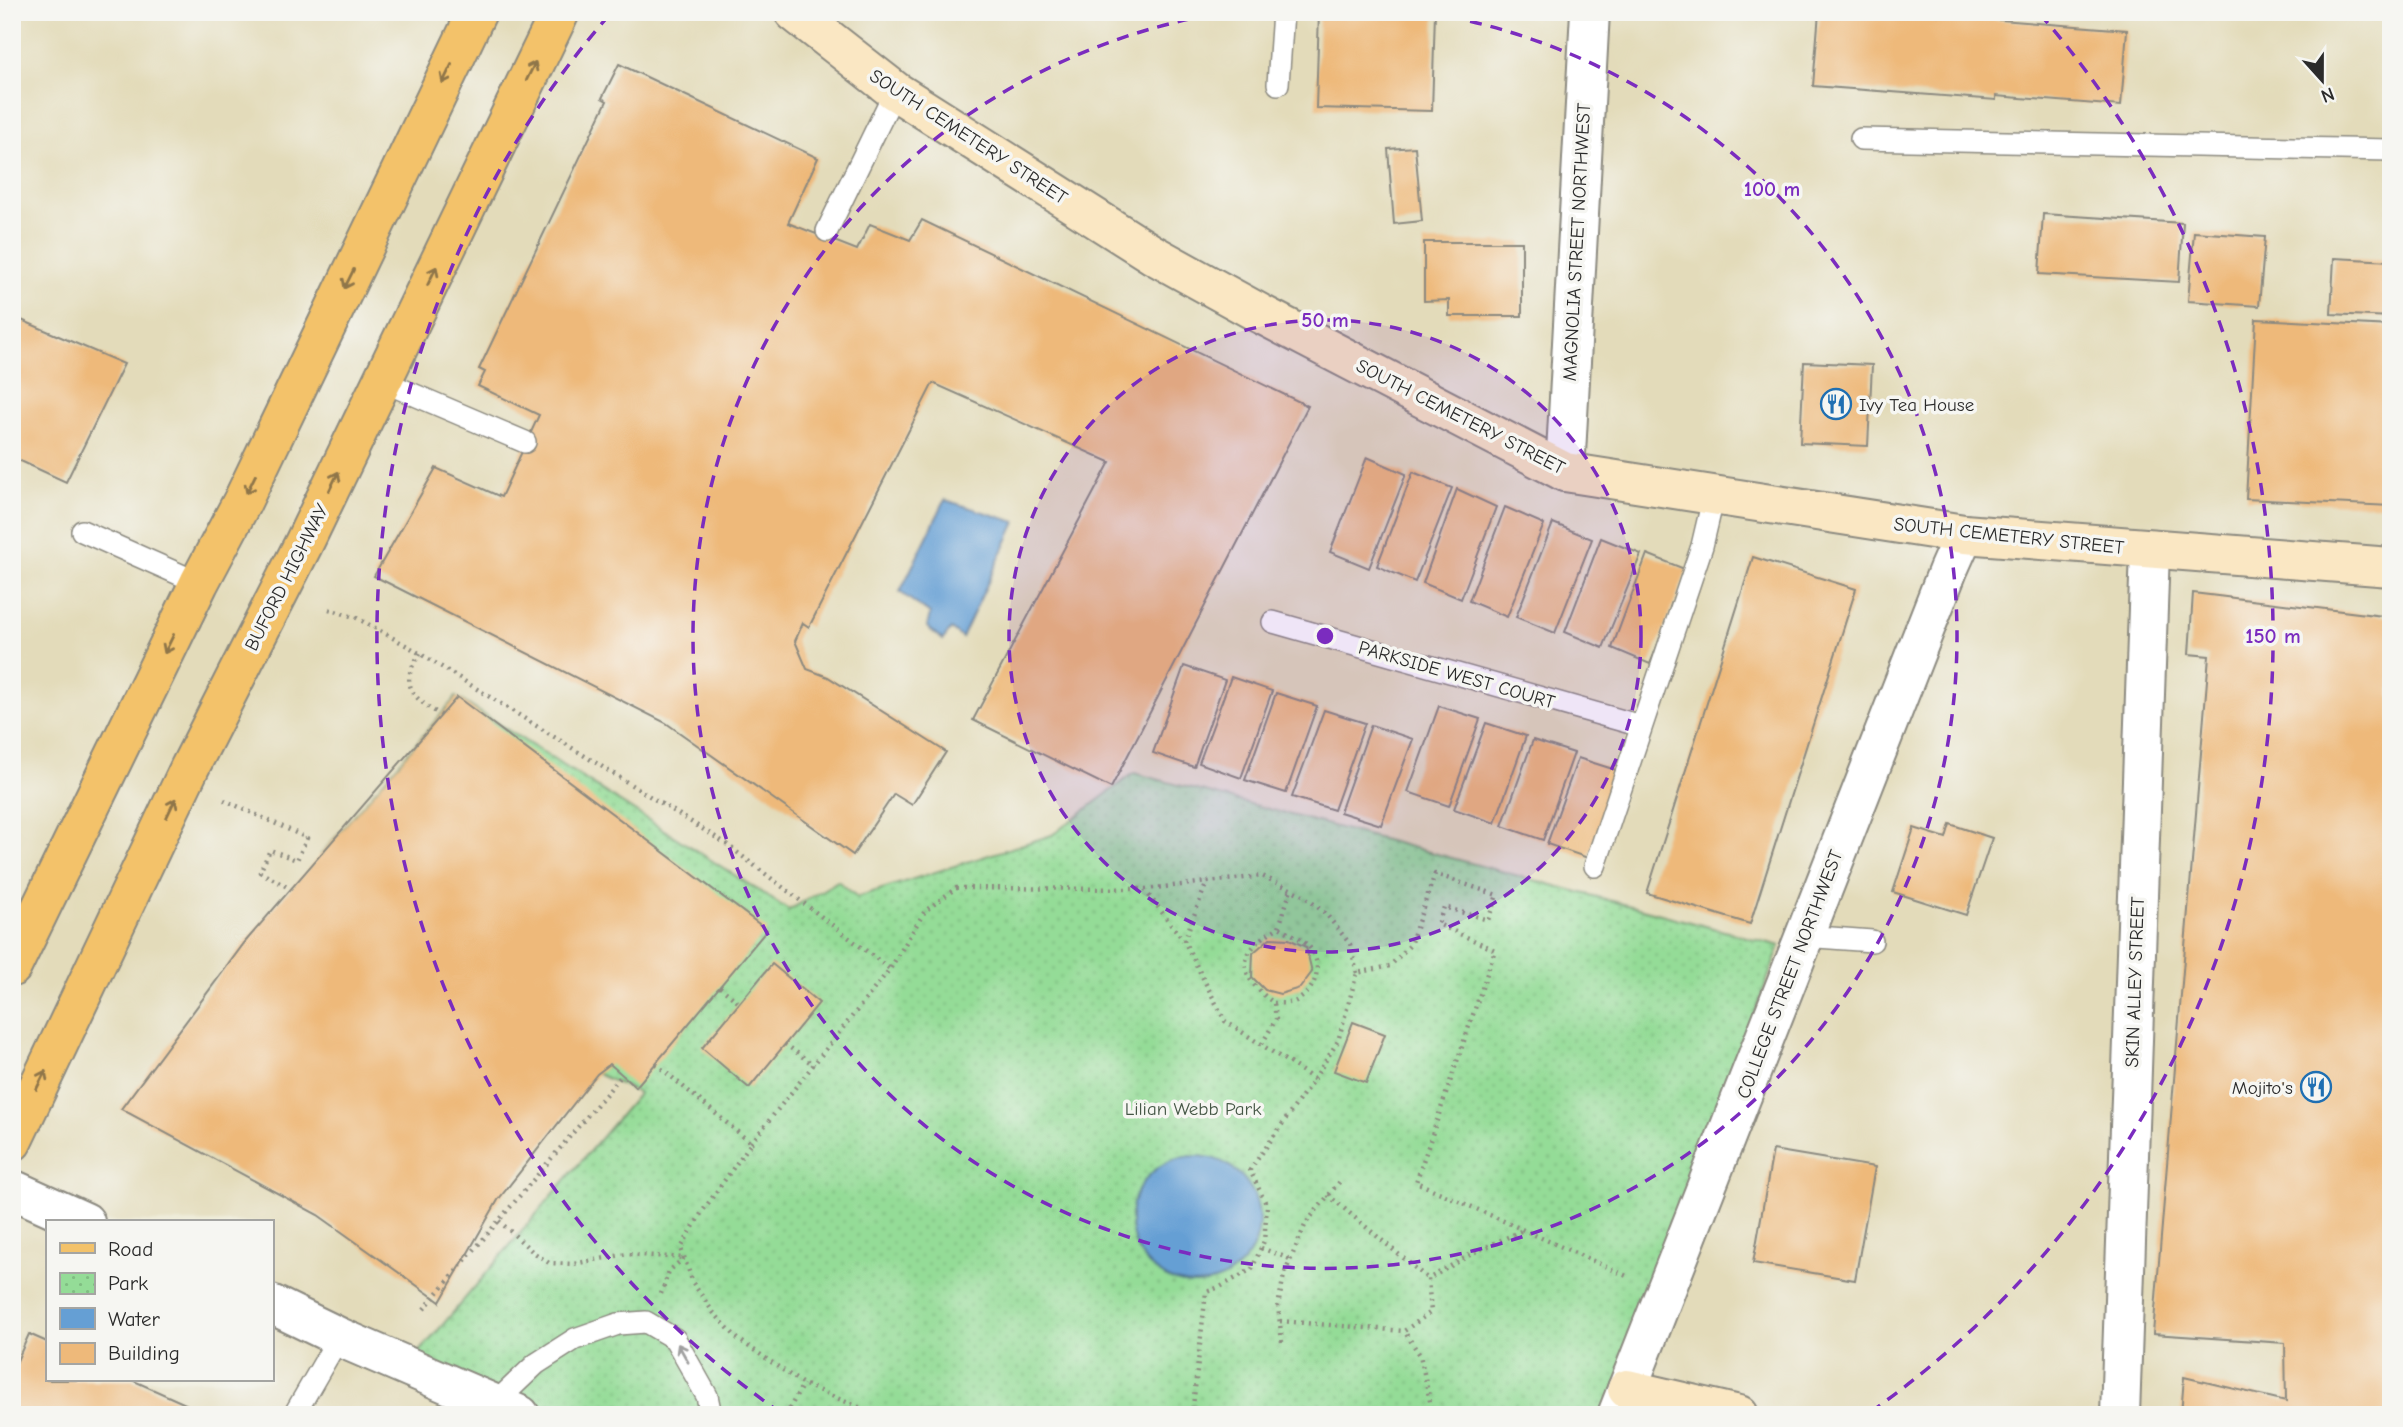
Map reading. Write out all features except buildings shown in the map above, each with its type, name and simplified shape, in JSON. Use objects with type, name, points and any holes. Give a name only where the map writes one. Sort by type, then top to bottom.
[{"type":"main road","points":[[18,947],[242,502],[477,12]]},
{"type":"main road","name":"BUFORD HIGHWAY","points":[[12,1142],[190,767],[304,543],[560,12]]},
{"type":"street","name":"SOUTH CEMETERY STREET","points":[[793,12],[895,91],[1152,254],[1259,313],[1565,472],[1964,534],[2391,567]]},
{"type":"street","name":"MAGNOLIA STREET NORTHWEST","points":[[1565,472],[1590,12]]},
{"type":"street","name":"COLLEGE STREET NORTHWEST","points":[[1622,1402],[1964,534]]},
{"type":"street","name":"SKIN ALLEY STREET","points":[[2120,1415],[2151,550]]},
{"type":"street","points":[[12,1189],[81,1220]]},
{"type":"street","points":[[273,1305],[339,1337],[507,1409]]},
{"type":"street","points":[[1622,1402],[1739,1415]]},
{"type":"lane","points":[[1278,84],[1283,12]]},
{"type":"lane","points":[[827,230],[895,91]]},
{"type":"lane","points":[[1861,139],[2391,150]]},
{"type":"lane","points":[[382,381],[525,442]]},
{"type":"lane","points":[[1595,866],[1702,545],[1714,495]]},
{"type":"lane","points":[[82,531],[200,583]]},
{"type":"lane","name":"PARKSIDE WEST COURT","points":[[1273,622],[1642,726]]},
{"type":"lane","points":[[1804,936],[1872,941]]},
{"type":"lane","points":[[507,1409],[536,1364],[575,1339],[618,1324],[646,1322],[675,1339],[707,1396],[711,1415]]},
{"type":"lane","points":[[294,1415],[339,1337]]},
{"type":"path","points":[[329,609],[357,618],[420,653],[725,843],[890,969]]},
{"type":"path","points":[[420,653],[410,672],[410,684],[419,702],[441,715]]},
{"type":"path","points":[[224,800],[307,838],[297,860],[270,850],[260,872],[291,889]]},
{"type":"path","points":[[1357,973],[1391,966],[1410,945],[1435,874],[1497,895],[1488,920],[1444,907],[1438,924],[1495,950],[1416,1182],[1633,1279]]},
{"type":"path","points":[[878,1415],[803,1384],[738,1339],[713,1312],[693,1283],[681,1248],[702,1212],[751,1143],[890,969],[925,911],[956,888],[1144,889],[1262,876],[1292,889],[1326,914],[1350,944],[1357,973],[1338,1041],[1250,1170],[1267,1206],[1264,1241],[1252,1269],[1206,1292],[1192,1415]]},
{"type":"path","points":[[1184,941],[1207,881]]},
{"type":"path","points":[[1144,889],[1184,941],[1225,1021],[1314,1079]]},
{"type":"path","points":[[1279,928],[1304,942],[1314,953],[1317,975],[1311,989],[1294,1003],[1275,1003],[1251,983],[1246,966],[1252,947],[1279,928],[1292,889]]},
{"type":"path","points":[[720,986],[739,1003]]},
{"type":"path","points":[[1262,1044],[1276,1019],[1275,1003]]},
{"type":"path","points":[[785,1044],[814,1065]]},
{"type":"path","points":[[656,1064],[751,1143]]},
{"type":"path","points":[[424,1310],[622,1075]]},
{"type":"path","points":[[1282,1342],[1278,1306],[1284,1275],[1306,1223],[1341,1180]]},
{"type":"path","points":[[1280,1321],[1404,1331],[1431,1312],[1428,1279],[1328,1195]]},
{"type":"path","points":[[499,1221],[549,1263],[573,1265],[626,1254],[684,1258]]},
{"type":"path","points":[[1428,1279],[1475,1252],[1522,1231]]},
{"type":"path","points":[[1261,1248],[1290,1259]]},
{"type":"path","points":[[659,1300],[669,1271],[684,1258]]},
{"type":"path","points":[[1404,1331],[1420,1355],[1433,1415]]},
{"type":"path","points":[[786,1415],[803,1384]]},
{"type":"shaded area","points":[[12,12],[2391,12],[2391,1415],[1605,1415],[1779,945],[1134,773],[1052,835],[857,897],[837,881],[789,910],[456,697],[597,1074],[639,1093],[413,1360],[558,1415],[12,1415]]},
{"type":"green space","name":"Lilian Webb Park","points":[[456,697],[789,910],[838,881],[857,897],[1052,835],[1134,773],[1780,946],[1605,1415],[558,1415],[412,1361],[639,1093],[597,1074],[321,854]]},
{"type":"water","points":[[945,500],[1016,522],[962,638],[951,629],[943,640],[927,627],[930,614],[900,592]]},
{"type":"water","points":[[1195,1156],[1219,1161],[1240,1175],[1254,1196],[1259,1220],[1254,1244],[1240,1265],[1219,1279],[1195,1284],[1171,1279],[1150,1265],[1136,1244],[1131,1220],[1136,1196],[1150,1175],[1171,1161]]},
{"type":"place","name":"Ivy Tea House","points":[[1836,404]]},
{"type":"place","name":"Mojito's","points":[[2316,1087]]}]
